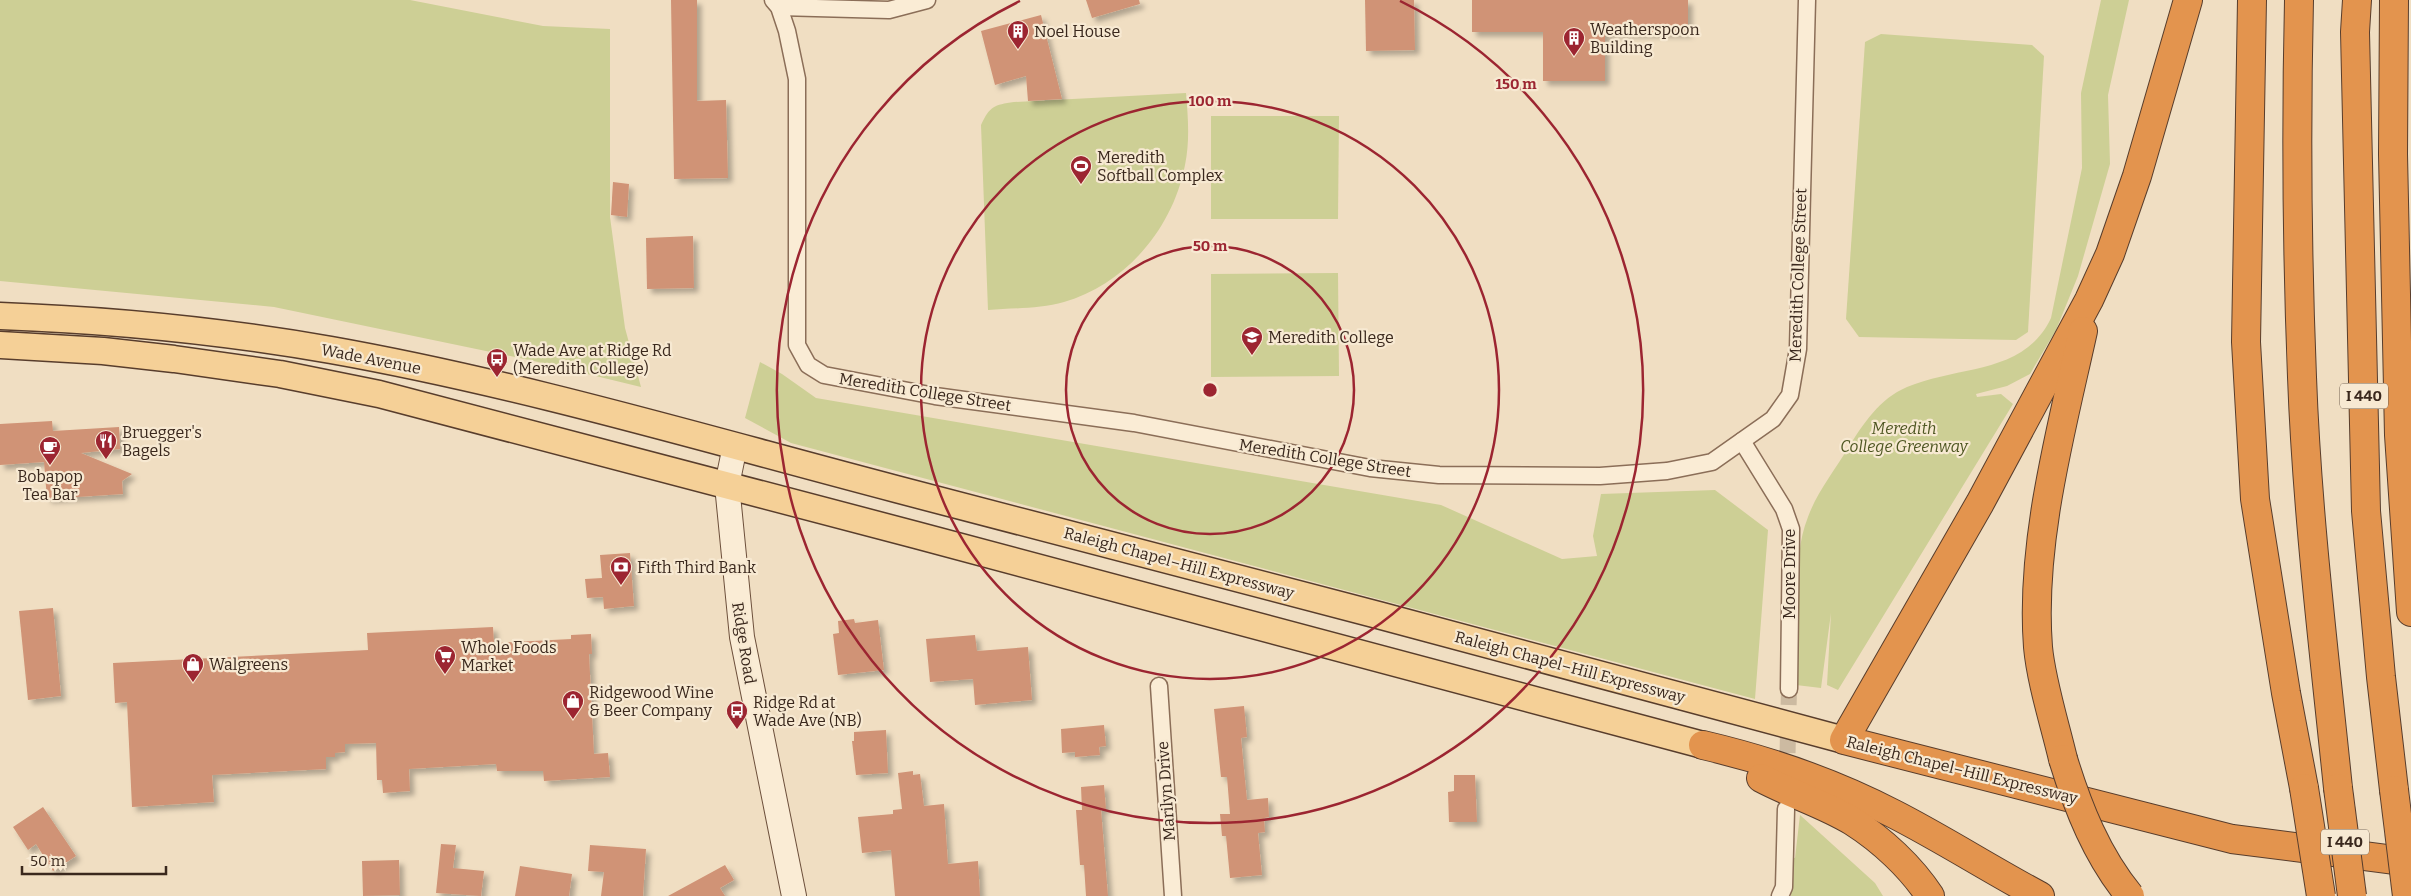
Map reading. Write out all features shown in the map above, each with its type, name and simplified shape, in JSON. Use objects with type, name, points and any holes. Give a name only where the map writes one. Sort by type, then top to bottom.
[{"type":"highway","points":[[1844,740],[1980,502],[2089,300],[2110,254],[2137,176],[2188,0]]},
{"type":"highway","points":[[2252,0],[2246,342],[2255,499],[2321,896]]},
{"type":"highway","name":"I 440","points":[[2299,0],[2296,121],[2302,378],[2311,506],[2338,788],[2352,896]]},
{"type":"highway","name":"I 440","points":[[2357,0],[2355,32],[2366,511],[2381,677],[2407,896]]},
{"type":"highway","points":[[2394,0],[2393,154],[2399,435],[2411,612]]},
{"type":"highway","points":[[2089,300],[2050,486],[2038,586],[2038,648],[2063,759],[2073,792],[2088,828],[2112,874],[2130,896]]},
{"type":"highway","name":"Raleigh Chapel–Hill Expressway","points":[[1844,740],[2232,839],[2411,862]]},
{"type":"highway","points":[[1703,746],[1771,783],[1852,821],[1886,846],[1922,884],[1930,896]]},
{"type":"highway","points":[[1703,746],[1737,753],[1843,790],[1893,813],[2040,896]]},
{"type":"main road","name":"Wade Avenue","points":[[0,316],[49,318],[191,331],[330,350],[532,393],[735,446]]},
{"type":"main road","name":"Wade Avenue","points":[[0,345],[103,351],[280,374],[379,394],[727,485]]},
{"type":"main road","name":"Raleigh Chapel–Hill Expressway","points":[[735,446],[1844,740]]},
{"type":"main road","points":[[727,485],[1703,746]]},
{"type":"street","name":"Meredith College Street","points":[[927,0],[889,10],[776,4],[797,79],[797,345],[808,366],[824,375],[935,396],[1134,423],[1370,468],[1438,475],[1600,476],[1667,471],[1712,462],[1774,419],[1790,395],[1798,349],[1807,0]]},
{"type":"street","name":"Moore Drive","points":[[1742,441],[1784,509],[1790,529],[1788,690]]},
{"type":"street","name":"Ridge Road","points":[[735,446],[727,485],[742,637],[794,896]]},
{"type":"street","name":"Marilyn Drive","points":[[1159,686],[1174,896]]},
{"type":"street","points":[[1780,896],[1784,887],[1786,809]]},
{"type":"green space","points":[[0,0],[410,0],[543,26],[610,29],[610,217],[625,328],[641,387],[534,361],[274,307],[0,281]]},
{"type":"green space","name":"Meredith College Greenway","points":[[2101,0],[2129,0],[2108,95],[2110,164],[2078,276],[2056,330],[2030,374],[2007,386],[1976,394],[1977,397],[2001,394],[2013,404],[1838,690],[1827,685],[1831,613],[1821,688],[1796,685],[1798,569],[1804,527],[1826,481],[1860,430],[1880,405],[1897,392],[1927,380],[1988,366],[2007,359],[2024,350],[2039,336],[2051,318],[2082,168],[2081,93]]},
{"type":"green space","points":[[1881,34],[2032,45],[2044,56],[2028,332],[2016,340],[1859,337],[1846,319],[1865,42]]},
{"type":"green space","name":"Meredith Softball Complex","points":[[1186,93],[1188,147],[1179,188],[1170,210],[1158,231],[1143,250],[1107,282],[1087,294],[1045,306],[988,310],[981,125],[990,110],[1002,104],[1014,102]]},
{"type":"green space","points":[[1211,116],[1339,116],[1338,219],[1211,219]]},
{"type":"green space","points":[[1338,273],[1339,376],[1211,377],[1211,274]]},
{"type":"green space","points":[[760,362],[782,374],[816,398],[1441,505],[1562,559],[1597,556],[1593,536],[1601,494],[1715,490],[1768,530],[1755,699],[791,443],[745,418]]},
{"type":"green space","points":[[1800,815],[1875,883],[1883,896],[1791,896],[1791,857],[1795,858]]},
{"type":"building","points":[[671,0],[697,0],[697,101],[726,100],[728,178],[674,179]]},
{"type":"building","points":[[1086,0],[1139,0],[1140,4],[1092,18]]},
{"type":"building","points":[[1365,0],[1414,0],[1415,50],[1366,51]]},
{"type":"building","name":"Weatherspoon Building","points":[[1472,0],[1688,0],[1688,33],[1605,33],[1605,81],[1543,81],[1543,32],[1472,32]]},
{"type":"building","name":"Noel House","points":[[1041,15],[1062,99],[1028,101],[1026,76],[995,85],[981,31]]},
{"type":"building","points":[[613,182],[629,184],[627,217],[611,215]]},
{"type":"building","points":[[693,236],[694,288],[647,289],[646,238]]},
{"type":"building","points":[[52,421],[53,431],[119,427],[120,449],[81,453],[132,474],[122,481],[123,494],[47,499],[44,462],[0,465],[0,424]]},
{"type":"building","points":[[630,553],[634,606],[604,609],[603,597],[587,598],[585,579],[602,578],[600,555]]},
{"type":"building","points":[[53,608],[61,696],[28,700],[19,611]]},
{"type":"building","points":[[854,619],[855,623],[878,620],[884,670],[838,675],[833,634],[839,633],[838,621]]},
{"type":"building","points":[[493,627],[494,643],[571,639],[571,635],[591,634],[592,654],[589,654],[594,754],[608,753],[610,777],[544,781],[543,771],[497,771],[496,764],[409,769],[410,791],[383,793],[382,780],[377,780],[376,743],[345,744],[345,752],[335,753],[335,757],[326,757],[326,769],[212,775],[214,802],[132,807],[127,702],[115,703],[113,663],[368,650],[367,633]]},
{"type":"building","points":[[975,635],[977,651],[1028,647],[1032,700],[975,705],[973,679],[930,682],[926,639]]},
{"type":"building","points":[[1244,706],[1247,737],[1241,738],[1247,800],[1268,798],[1269,817],[1264,818],[1265,832],[1258,833],[1262,875],[1230,878],[1226,836],[1222,836],[1220,814],[1230,814],[1227,777],[1221,777],[1214,709]]},
{"type":"building","points":[[1104,725],[1106,746],[1099,747],[1100,755],[1075,757],[1075,752],[1062,753],[1061,729]]},
{"type":"building","points":[[886,730],[888,773],[856,775],[852,741],[854,741],[854,732]]},
{"type":"building","points":[[913,771],[913,775],[920,774],[924,806],[944,804],[948,864],[978,861],[980,896],[895,896],[891,850],[862,853],[858,817],[893,814],[893,810],[902,809],[898,773]]},
{"type":"building","points":[[1454,775],[1475,775],[1477,822],[1449,822],[1448,792],[1454,791]]},
{"type":"building","points":[[1104,785],[1106,809],[1101,809],[1108,896],[1086,896],[1084,865],[1080,865],[1076,810],[1082,810],[1081,787]]},
{"type":"building","points":[[43,807],[76,856],[53,871],[36,844],[28,850],[13,827]]},
{"type":"building","points":[[441,844],[456,845],[453,868],[484,871],[481,896],[436,893]]},
{"type":"building","points":[[590,845],[646,849],[643,896],[601,896],[604,872],[588,871]]},
{"type":"building","points":[[399,860],[400,895],[363,896],[362,861]]},
{"type":"building","points":[[725,865],[734,880],[720,888],[725,896],[668,896]]},
{"type":"building","points":[[520,866],[572,874],[569,896],[515,896]]},
{"type":"tunnel","points":[[1787,777],[1789,689]]},
{"type":"place","name":"Noel House","points":[[1018,50]]},
{"type":"place","name":"Weatherspoon Building","points":[[1574,57]]},
{"type":"place","name":"Meredith Softball Complex","points":[[1081,185]]},
{"type":"place","name":"Meredith College","points":[[1252,356]]},
{"type":"place","name":"Wade Ave at Ridge Rd (Meredith College)","points":[[497,378]]},
{"type":"place","name":"Bruegger's Bagels","points":[[106,460]]},
{"type":"place","name":"Bobapop Tea Bar","points":[[50,466]]},
{"type":"place","name":"Fifth Third Bank","points":[[621,586]]},
{"type":"place","name":"Whole Foods Market","points":[[445,675]]},
{"type":"place","name":"Walgreens","points":[[193,683]]},
{"type":"place","name":"Ridgewood Wine & Beer Company","points":[[573,720]]},
{"type":"place","name":"Ridge Rd at Wade Ave (NB)","points":[[737,730]]}]
